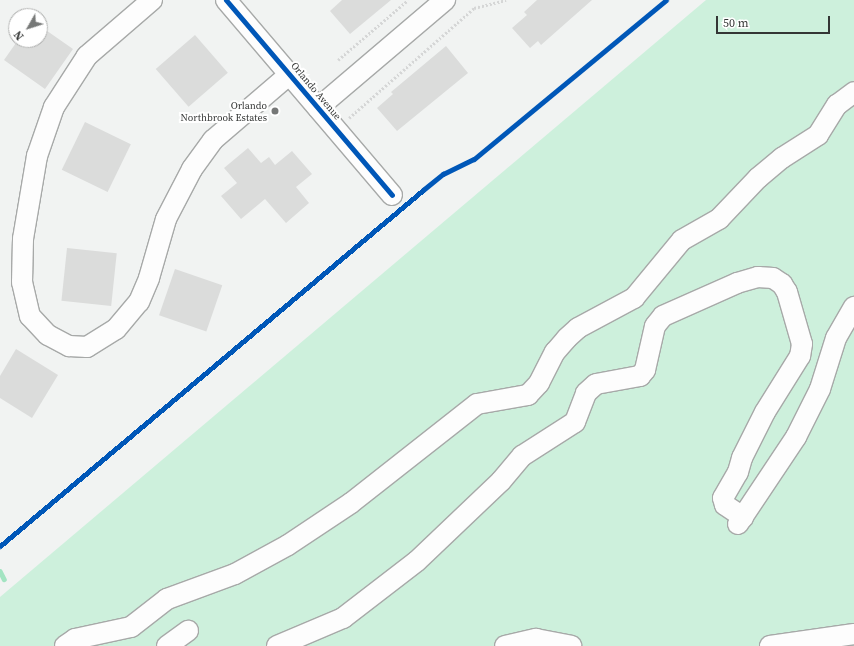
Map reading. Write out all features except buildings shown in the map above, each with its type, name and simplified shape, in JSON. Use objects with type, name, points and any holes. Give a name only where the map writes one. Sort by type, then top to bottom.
[{"type":"street","points":[[152,0],[87,56],[54,107],[37,156],[23,239],[22,282],[30,316],[48,335],[69,346],[87,347],[116,329],[139,302],[149,278],[166,219],[192,169],[213,140],[290,74]]},
{"type":"street","name":"Orlando Avenue","points":[[226,0],[392,195]]},
{"type":"street","points":[[318,108],[445,0]]},
{"type":"street","points":[[65,646],[75,639],[131,627],[167,599],[235,574],[288,544],[351,503],[478,404],[528,395],[539,383],[555,352],[573,333],[634,298],[682,240],[719,219],[773,165],[818,135],[838,105],[854,92]]},
{"type":"street","points":[[277,646],[343,618],[417,561],[501,481],[522,456],[575,422],[586,393],[596,384],[640,376],[645,370],[655,326],[663,316],[737,282],[758,278],[773,278],[782,284],[787,292],[802,344],[800,356],[765,412],[742,458],[738,472],[723,498],[725,505],[740,521],[796,437],[820,388],[836,338],[854,307]]},
{"type":"street","points":[[167,646],[188,631]]},
{"type":"street","points":[[770,646],[854,634]]},
{"type":"street","points":[[505,646],[536,639],[571,646]]},
{"type":"path","points":[[338,60],[408,0]]},
{"type":"path","points":[[336,129],[474,8],[506,0]]},
{"type":"green space","points":[[706,0],[854,0],[854,646],[0,646],[0,597]]},
{"type":"waterway","points":[[0,571],[4,579]]},
{"type":"cycle path","points":[[226,0],[392,195]]},
{"type":"cycle path","points":[[0,546],[423,190],[443,174],[474,159],[666,0]]},
{"type":"place","name":"Orlando Northbrook Estates","points":[[275,111]]}]
